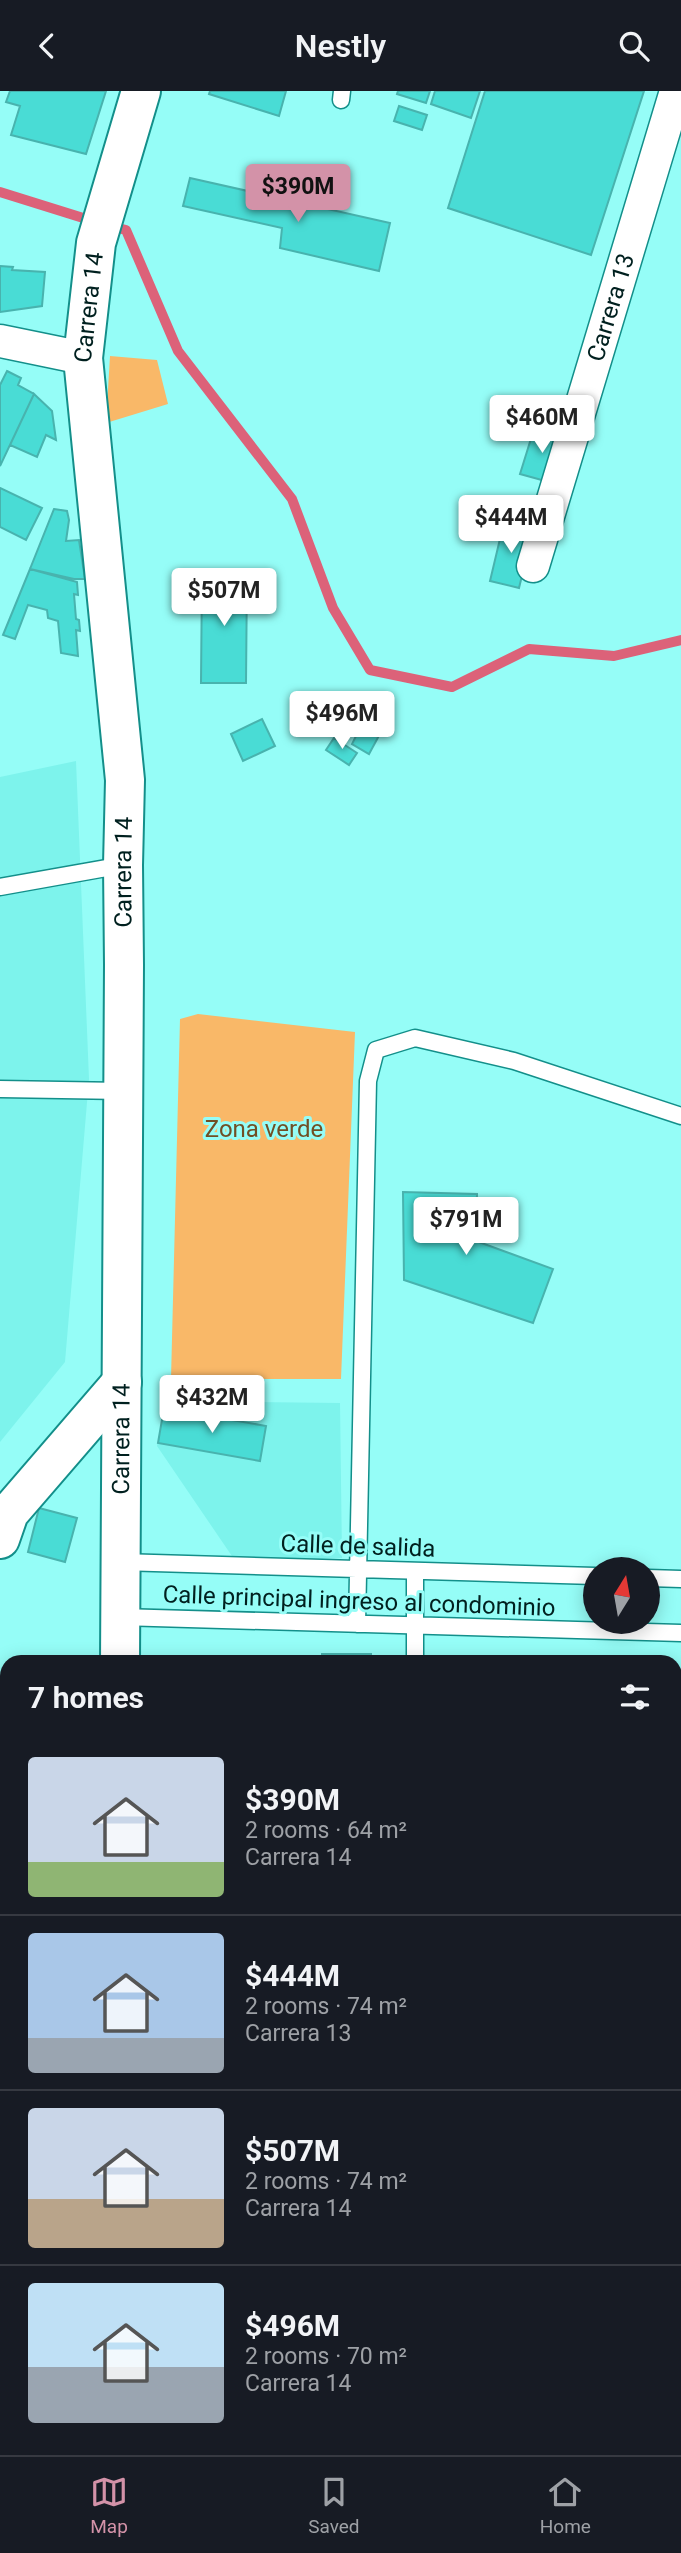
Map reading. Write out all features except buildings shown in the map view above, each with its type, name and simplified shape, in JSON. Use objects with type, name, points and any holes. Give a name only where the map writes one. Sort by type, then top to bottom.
[{"type":"street","name":"Carrera 14","points":[[120,1655],[125,780],[83,358],[96,243],[141,91]]},
{"type":"street","name":"Carrera 13","points":[[533,566],[676,91]]},
{"type":"street","points":[[0,341],[83,358]]},
{"type":"street","points":[[0,1539],[9,1513],[122,1382]]},
{"type":"lane","points":[[0,887],[123,865]]},
{"type":"lane","points":[[357,1624],[368,1081],[376,1050],[415,1038],[513,1061],[681,1115]]},
{"type":"lane","points":[[0,1089],[123,1091]]},
{"type":"lane","name":"Calle de salida","points":[[120,1562],[583,1576]]},
{"type":"lane","points":[[415,1571],[415,1655]]},
{"type":"lane","points":[[660,1578],[681,1579]]},
{"type":"lane","name":"Calle principal ingreso al condominio","points":[[120,1616],[681,1633]]},
{"type":"shaded area","points":[[76,761],[89,1079],[65,1362],[0,1442],[0,777]]},
{"type":"shaded area","points":[[166,1401],[340,1403],[342,1558],[236,1562],[157,1446]]},
{"type":"green space","points":[[110,356],[157,360],[168,404],[106,423]]},
{"type":"green space","name":"Zona verde","points":[[198,1014],[355,1032],[341,1379],[171,1379],[180,1019]]},
{"type":"waterway","points":[[0,192],[96,222]]},
{"type":"waterway","points":[[110,226],[126,230],[178,351],[292,499],[333,608],[370,670],[452,687],[529,649],[614,656],[681,640]]}]
